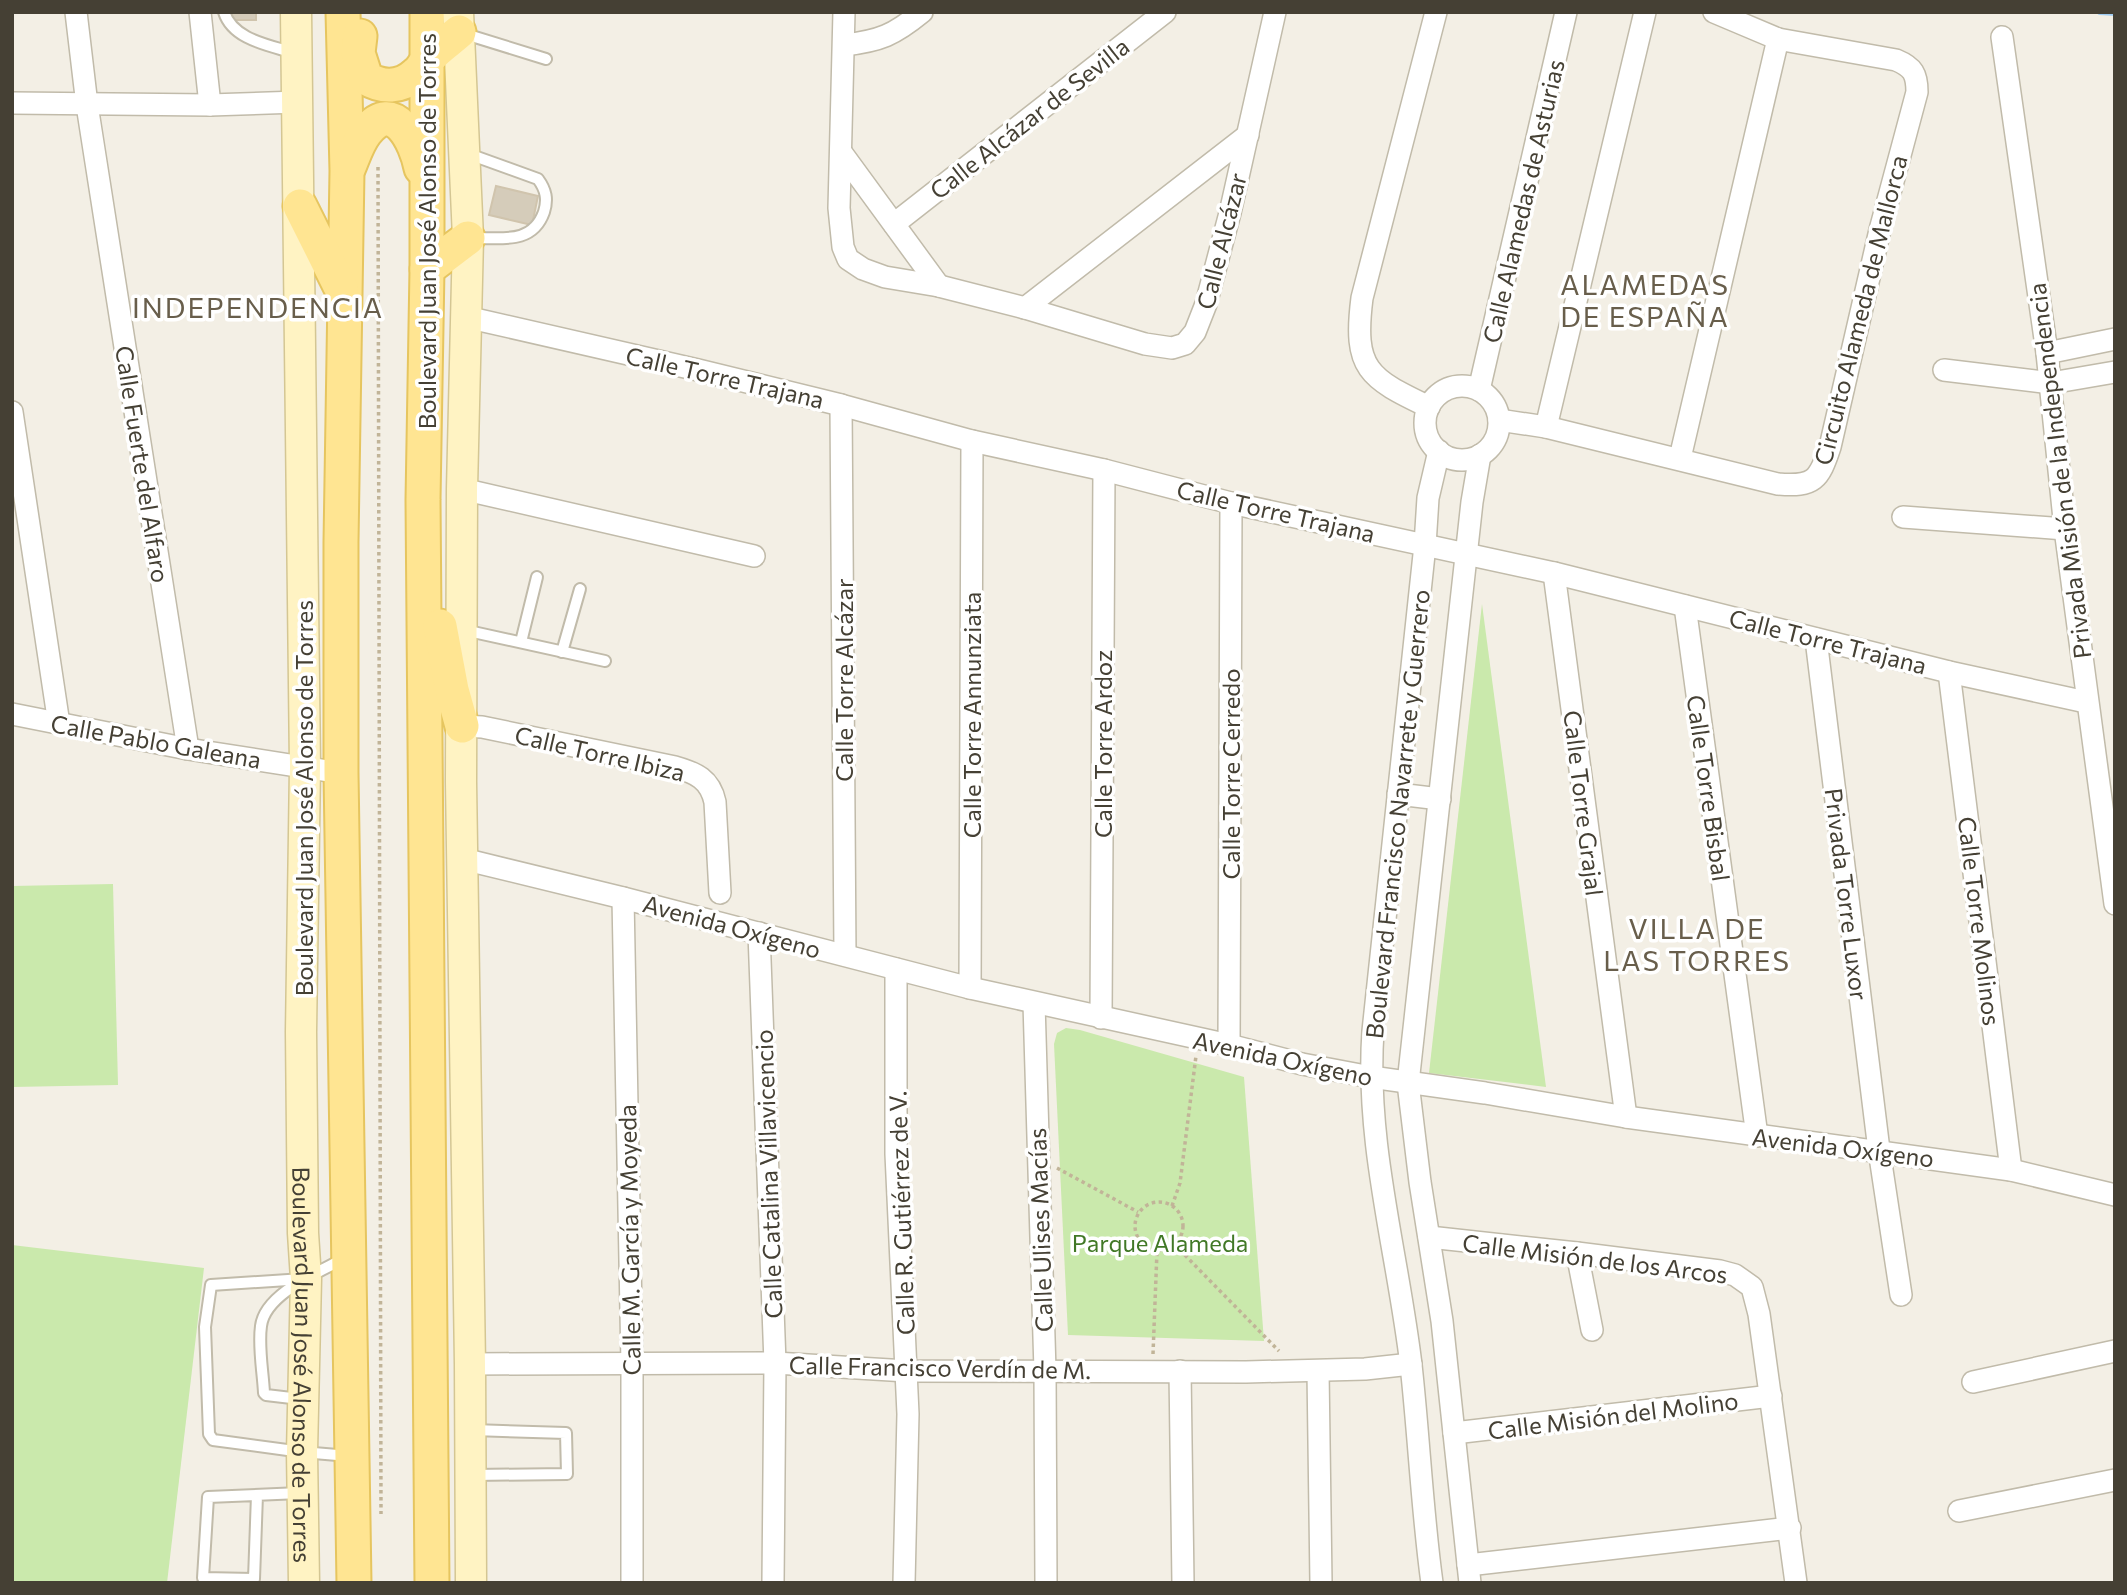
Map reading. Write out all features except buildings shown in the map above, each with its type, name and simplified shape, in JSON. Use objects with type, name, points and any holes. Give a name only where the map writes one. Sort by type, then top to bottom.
[{"type":"main road","name":"Boulevard Juan José Alonso de Torres","points":[[343,12],[362,167],[344,295],[341,542],[342,864],[354,1583]]},
{"type":"main road","points":[[359,12],[358,53],[366,78],[379,86],[410,79],[417,74],[459,22]]},
{"type":"main road","name":"Boulevard Juan José Alonso de Torres","points":[[427,12],[428,205],[423,500],[432,1583]]},
{"type":"main road","points":[[362,167],[359,144],[369,128],[386,120],[399,123],[405,128],[421,163],[428,205]]},
{"type":"main road","points":[[300,206],[344,295]]},
{"type":"main road","points":[[427,269],[468,238]]},
{"type":"main road","points":[[423,500],[446,664],[461,726]]},
{"type":"street","name":"Calle Fuerte del Alfaro","points":[[76,12],[86,105],[188,749]]},
{"type":"street","points":[[200,12],[210,104]]},
{"type":"street","name":"Boulevard Juan José Alonso de Torres","points":[[296,12],[306,767],[301,1032],[306,1279],[302,1452],[304,1583]]},
{"type":"street","name":"Calle Alcázar","points":[[844,12],[840,226],[848,259],[854,265],[884,276],[939,286],[1025,308],[1145,344],[1172,348],[1185,344],[1201,321],[1248,135],[1275,12]]},
{"type":"street","points":[[844,45],[864,43],[887,36],[900,30],[922,12]]},
{"type":"street","name":"Calle Alcázar de Sevilla","points":[[894,225],[1165,12]]},
{"type":"street","points":[[1429,407],[1377,380],[1367,366],[1359,323],[1362,298],[1436,12]]},
{"type":"street","name":"Calle Alamedas de Asturias","points":[[1479,390],[1566,12]]},
{"type":"street","points":[[1546,427],[1645,12]]},
{"type":"street","name":"Circuito Alameda de Mallorca","points":[[1499,421],[1546,427],[1779,484],[1796,485],[1816,479],[1830,447],[1885,209],[1917,92],[1917,80],[1908,65],[1896,60],[1778,40],[1714,12]]},
{"type":"street","points":[[459,22],[468,238],[461,489],[461,726],[471,1583]]},
{"type":"street","name":"Privada Misión de la Independencia","points":[[2001,37],[2051,383],[2065,529],[2087,702],[2105,760],[2115,904]]},
{"type":"street","points":[[1680,458],[1778,40]]},
{"type":"street","points":[[12,103],[86,105],[298,102]]},
{"type":"street","name":"Calle Alcázar","points":[[1025,308],[1248,135]]},
{"type":"street","points":[[841,152],[939,286]]},
{"type":"street","name":"Calle Torre Trajana","points":[[466,317],[698,370],[972,441],[1104,470],[1231,503],[1554,573],[1816,639],[2087,702]]},
{"type":"street","points":[[2047,353],[2115,339]]},
{"type":"street","points":[[1944,370],[2051,383],[2115,372]]},
{"type":"street","points":[[1465,386],[1479,390],[1496,408],[1499,421],[1494,440],[1480,455],[1470,459],[1459,459],[1439,452],[1426,431],[1429,407],[1437,395],[1450,387],[1465,386]]},
{"type":"street","name":"Calle Torre Alcázar","points":[[841,405],[845,955]]},
{"type":"street","points":[[12,412],[59,724]]},
{"type":"street","name":"Calle Torre Annunziata","points":[[970,988],[972,441]]},
{"type":"street","points":[[1425,545],[1428,498],[1439,452]]},
{"type":"street","points":[[1468,554],[1472,502],[1480,455]]},
{"type":"street","name":"Calle Torre Ardoz","points":[[1101,1018],[1104,470]]},
{"type":"street","points":[[461,489],[754,556]]},
{"type":"street","name":"Calle Torre Cerredo","points":[[1229,1045],[1231,503]]},
{"type":"street","points":[[1903,517],[2065,529]]},
{"type":"street","name":"Boulevard Francisco Navarrete y Guerrero","points":[[1425,545],[1373,1031],[1371,1105],[1411,1364],[1432,1583]]},
{"type":"street","name":"Boulevard Francisco Navarrete y Guerrero","points":[[1468,554],[1408,1083],[1442,1321],[1469,1574]]},
{"type":"street","name":"Calle Torre Grajal","points":[[1554,573],[1626,1117]]},
{"type":"street","name":"Calle Torre Bisbal","points":[[1685,606],[1757,1136]]},
{"type":"street","name":"Privada Torre Luxor","points":[[1816,639],[1879,1150],[1901,1294]]},
{"type":"street","name":"Calle Torre Molinos","points":[[1949,671],[2011,1170]]},
{"type":"street","name":"Calle Pablo Galeana","points":[[12,714],[188,749],[341,773]]},
{"type":"street","name":"Calle Torre Ibiza","points":[[461,726],[482,727],[693,772],[705,780],[712,790],[715,802],[720,893]]},
{"type":"street","points":[[1398,794],[1440,799]]},
{"type":"street","name":"Avenida Oxígeno","points":[[463,859],[970,988],[1229,1045],[1302,1064],[1626,1117],[2011,1170],[2115,1195]]},
{"type":"street","points":[[304,866],[342,864]]},
{"type":"street","name":"Calle M. García y Moyeda","points":[[623,898],[632,1364],[632,1583]]},
{"type":"street","name":"Calle Catalina Villavicencio","points":[[759,933],[775,1363],[773,1583]]},
{"type":"street","name":"Calle R. Gutiérrez de V.","points":[[896,969],[896,1154],[907,1371],[904,1583]]},
{"type":"street","name":"Calle Ulises Macías","points":[[1034,1003],[1045,1371],[1046,1583]]},
{"type":"street","points":[[301,1032],[345,1030]]},
{"type":"street","name":"Calle Misión de los Arcos","points":[[1429,1237],[1720,1271],[1745,1280],[1752,1287],[1759,1314],[1796,1583]]},
{"type":"street","points":[[1577,1253],[1592,1330]]},
{"type":"street","points":[[1973,1382],[2115,1351]]},
{"type":"street","name":"Calle Francisco Verdín de M.","points":[[470,1364],[775,1363],[907,1371],[1318,1371],[1411,1364]]},
{"type":"street","points":[[1180,1371],[1184,1583]]},
{"type":"street","points":[[1318,1371],[1321,1583]]},
{"type":"street","name":"Calle Misión del Molino","points":[[1454,1433],[1771,1396]]},
{"type":"street","points":[[1959,1511],[2115,1480]]},
{"type":"street","points":[[1469,1574],[1790,1528]]},
{"type":"lane","points":[[224,12],[229,24],[247,38],[296,54]]},
{"type":"lane","points":[[459,22],[546,58]]},
{"type":"lane","points":[[464,153],[538,180],[546,195],[540,222],[528,234],[518,237],[468,238]]},
{"type":"lane","points":[[521,642],[537,577]]},
{"type":"lane","points":[[562,652],[580,589]]},
{"type":"lane","points":[[461,629],[605,661]]},
{"type":"lane","points":[[303,1399],[264,1393],[261,1325],[269,1306],[306,1279],[350,1255]]},
{"type":"lane","points":[[306,1279],[211,1285],[205,1327],[209,1434],[213,1440],[352,1456]]},
{"type":"lane","points":[[470,1475],[567,1474],[566,1433],[471,1430]]},
{"type":"lane","points":[[257,1495],[254,1579],[203,1578],[208,1497],[303,1493]]},
{"type":"path","points":[[362,167],[381,1527]]},
{"type":"path","points":[[1172,1206],[1180,1183],[1198,1040]]},
{"type":"path","points":[[1038,1157],[1138,1212]]},
{"type":"path","points":[[1160,1201],[1172,1206],[1181,1215],[1183,1228],[1175,1245],[1157,1251],[1145,1247],[1136,1237],[1134,1224],[1138,1212],[1148,1204],[1160,1201]]},
{"type":"path","points":[[1175,1245],[1278,1348],[1287,1371]]},
{"type":"path","points":[[1153,1371],[1157,1251]]},
{"type":"green space","points":[[1482,604],[1546,1087],[1429,1073]]},
{"type":"green space","points":[[113,884],[118,1085],[12,1087],[12,886]]},
{"type":"green space","name":"Parque Alameda","points":[[1066,1028],[1244,1077],[1264,1341],[1068,1335],[1054,1044],[1057,1033]]},
{"type":"green space","points":[[12,1245],[204,1268],[167,1583],[12,1583]]},
{"type":"waterway","points":[[2100,12],[2115,13]]},
{"type":"district","name":"ALAMEDAS DE ESPAÑA","points":[[1645,300]]},
{"type":"district","name":"INDEPENDENCIA","points":[[258,307]]},
{"type":"district","name":"VILLA DE LAS TORRES","points":[[1697,944]]}]
